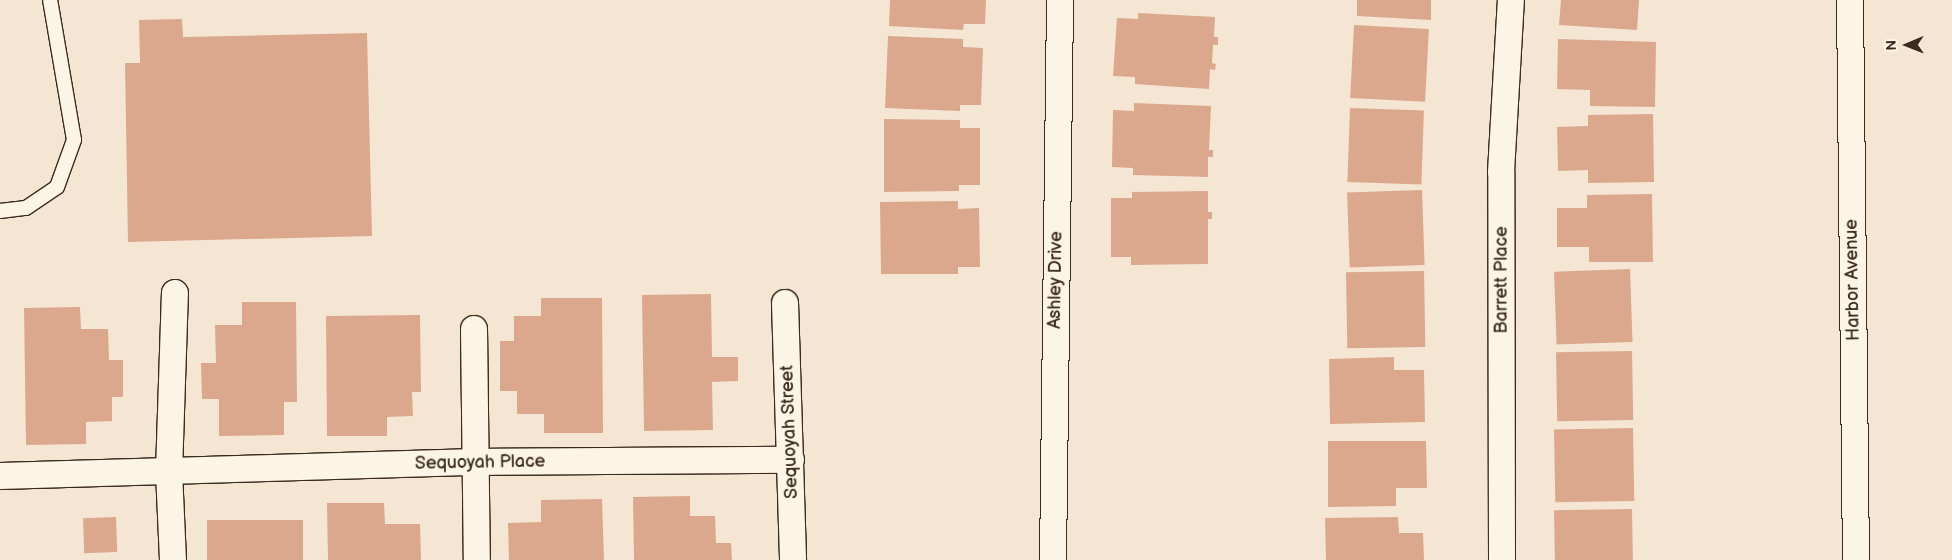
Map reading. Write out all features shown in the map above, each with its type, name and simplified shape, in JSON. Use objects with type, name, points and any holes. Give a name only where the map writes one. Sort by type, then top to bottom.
[{"type":"street","name":"Ashley Drive","points":[[1053,560],[1060,0]]},
{"type":"street","name":"Barrett Place","points":[[1502,560],[1501,172],[1511,0]]},
{"type":"street","name":"Harbor Avenue","points":[[1850,0],[1856,560]]},
{"type":"street","points":[[173,560],[169,472],[175,293]]},
{"type":"street","name":"Sequoyah Street","points":[[785,303],[793,560]]},
{"type":"street","points":[[474,329],[477,560]]},
{"type":"street","name":"Sequoyah Place","points":[[0,476],[476,462],[791,460]]},
{"type":"lane","points":[[0,211],[26,208],[57,187],[74,140],[50,0]]},
{"type":"building","points":[[890,0],[986,0],[985,24],[964,24],[963,30],[889,26]]},
{"type":"building","points":[[1357,0],[1431,0],[1431,20],[1357,16]]},
{"type":"building","points":[[1561,0],[1639,0],[1637,30],[1559,25]]},
{"type":"building","points":[[1138,13],[1215,17],[1214,37],[1218,37],[1218,45],[1213,45],[1212,63],[1216,64],[1215,70],[1210,69],[1209,89],[1135,84],[1135,77],[1113,76],[1117,18],[1138,19]]},
{"type":"building","points":[[182,19],[183,37],[367,33],[372,236],[128,242],[125,63],[140,63],[139,20]]},
{"type":"building","points":[[1354,25],[1429,29],[1425,102],[1350,98]]},
{"type":"building","points":[[888,36],[963,39],[963,47],[983,48],[981,105],[960,105],[960,111],[885,108]]},
{"type":"building","points":[[1558,39],[1656,42],[1655,107],[1590,106],[1590,90],[1557,89]]},
{"type":"building","points":[[1134,103],[1211,106],[1209,150],[1213,150],[1213,157],[1208,157],[1208,177],[1133,175],[1133,168],[1112,167],[1113,110],[1134,111]]},
{"type":"building","points":[[1350,108],[1424,111],[1421,185],[1347,182]]},
{"type":"building","points":[[1653,114],[1654,182],[1588,183],[1588,170],[1558,171],[1557,127],[1588,126],[1588,115]]},
{"type":"building","points":[[884,119],[960,120],[960,128],[980,128],[980,185],[959,185],[959,191],[884,192]]},
{"type":"building","points":[[1422,190],[1425,265],[1350,268],[1347,193]]},
{"type":"building","points":[[1208,191],[1208,212],[1212,212],[1212,219],[1208,219],[1208,264],[1131,265],[1131,257],[1111,257],[1111,198],[1132,198],[1132,192]]},
{"type":"building","points":[[1652,194],[1653,262],[1589,262],[1589,247],[1557,247],[1557,208],[1587,208],[1587,195]]},
{"type":"building","points":[[958,201],[958,209],[979,208],[980,267],[958,267],[958,274],[881,274],[880,202]]},
{"type":"building","points":[[1630,269],[1633,342],[1557,345],[1554,272]]},
{"type":"building","points":[[1424,271],[1425,347],[1347,348],[1346,272]]},
{"type":"building","points":[[711,294],[712,357],[738,357],[738,381],[712,382],[713,430],[644,431],[642,295]]},
{"type":"building","points":[[541,298],[602,298],[603,433],[544,433],[544,414],[517,414],[517,391],[500,391],[500,341],[514,341],[514,316],[541,316]]},
{"type":"building","points":[[242,302],[296,302],[297,402],[284,402],[284,435],[219,436],[219,399],[202,399],[201,363],[216,363],[215,325],[242,325]]},
{"type":"building","points":[[80,307],[81,329],[108,329],[109,360],[123,360],[123,397],[112,397],[112,421],[86,422],[86,444],[26,445],[24,308]]},
{"type":"building","points":[[420,315],[421,392],[412,392],[413,416],[387,417],[387,436],[327,436],[326,316]]},
{"type":"building","points":[[1632,351],[1633,420],[1557,421],[1556,352]]},
{"type":"building","points":[[1394,357],[1394,370],[1424,370],[1425,422],[1330,424],[1329,359]]},
{"type":"building","points":[[1633,428],[1634,501],[1555,502],[1554,429]]},
{"type":"building","points":[[1328,441],[1426,441],[1427,488],[1396,488],[1396,506],[1328,507]]},
{"type":"building","points":[[690,496],[690,516],[715,516],[716,543],[731,543],[732,560],[634,560],[633,497]]},
{"type":"building","points":[[602,499],[604,560],[509,560],[508,523],[541,522],[541,500]]},
{"type":"building","points":[[327,503],[384,503],[385,524],[420,524],[421,560],[328,560]]},
{"type":"building","points":[[1632,509],[1633,560],[1555,560],[1554,510]]},
{"type":"building","points":[[116,517],[117,552],[84,553],[83,518]]},
{"type":"building","points":[[1398,517],[1399,533],[1423,533],[1424,560],[1326,560],[1325,518]]},
{"type":"building","points":[[207,520],[303,520],[303,560],[207,560]]}]
